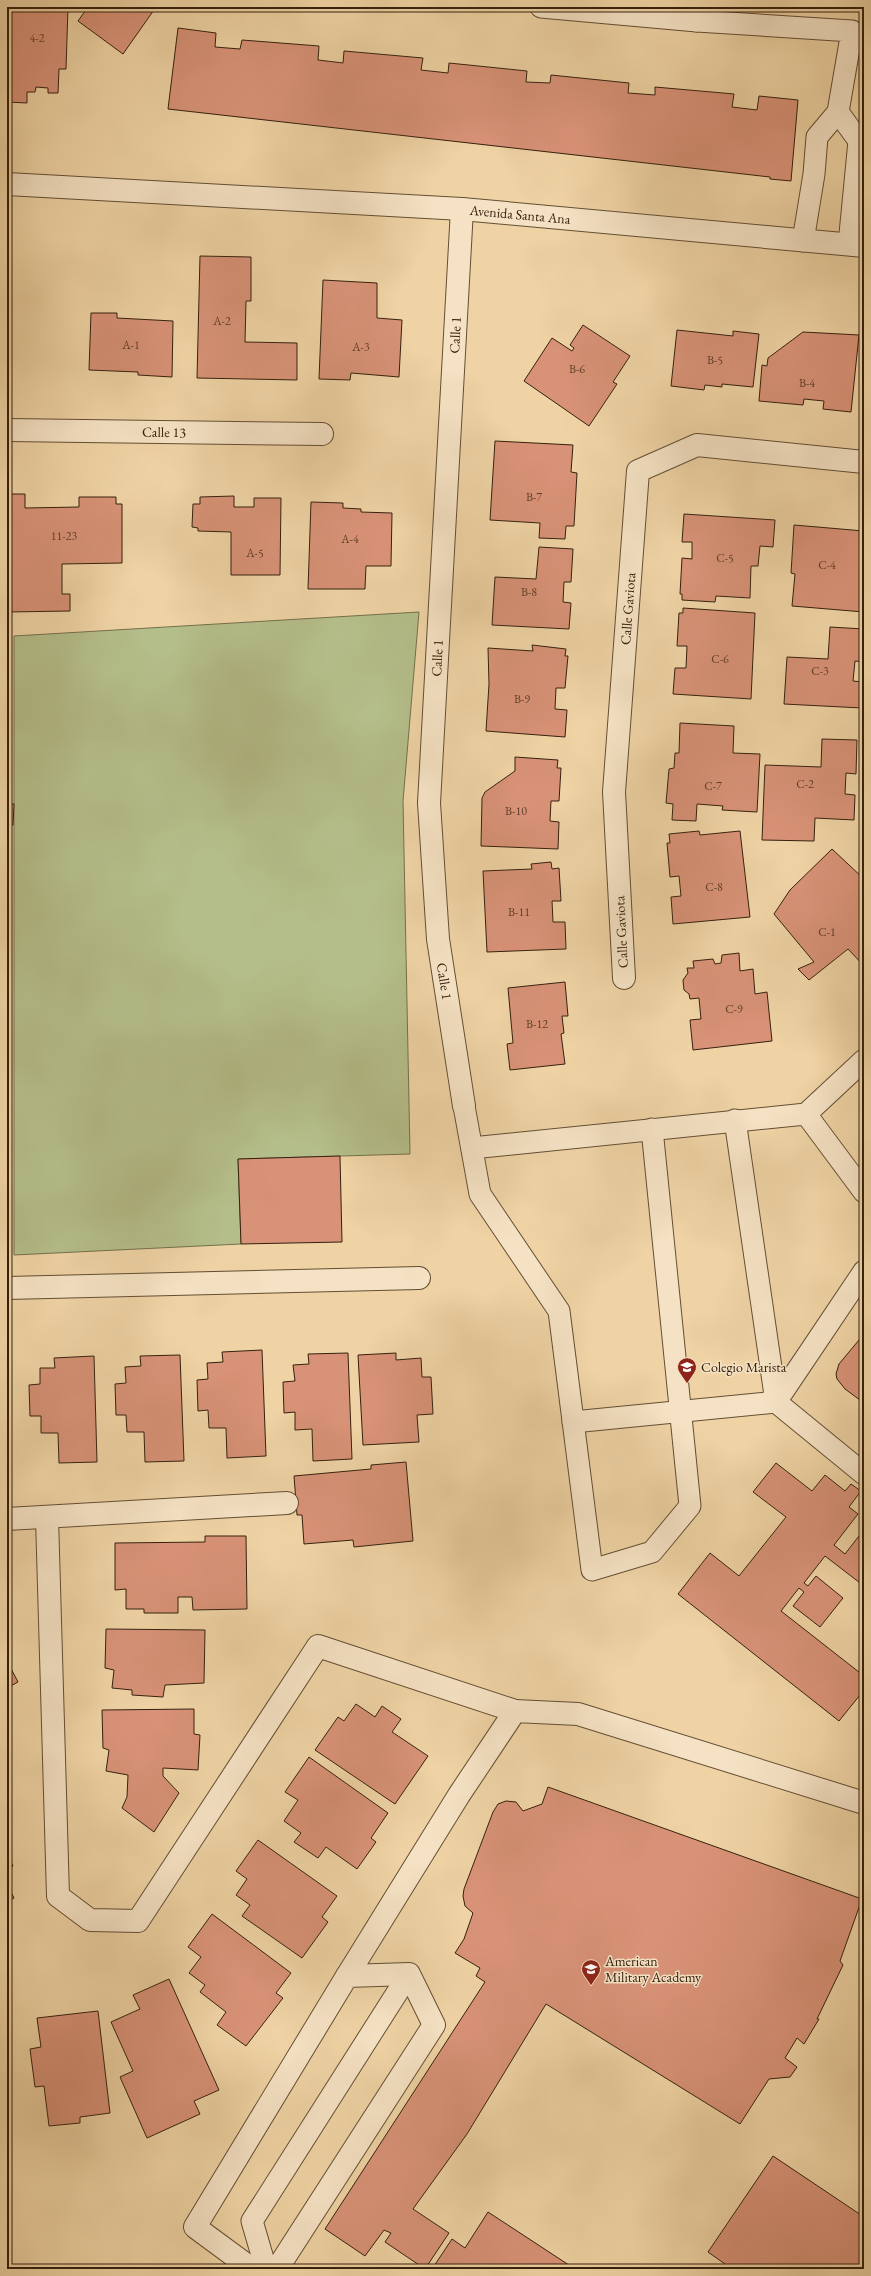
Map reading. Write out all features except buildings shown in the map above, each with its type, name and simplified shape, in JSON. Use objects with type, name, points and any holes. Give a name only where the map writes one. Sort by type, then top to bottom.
[{"type":"street","name":"Avenida Santa Ana","points":[[7,184],[462,209],[856,245]]},
{"type":"street","name":"Calle 1","points":[[462,209],[429,803],[438,939],[464,1106]]},
{"type":"street","name":"Calle 13","points":[[7,430],[322,434]]},
{"type":"street","name":"Calle Gaviota","points":[[624,978],[614,792],[638,471],[697,445],[864,462]]},
{"type":"street","points":[[7,1288],[419,1278]]},
{"type":"street","points":[[7,1519],[47,1518],[287,1503]]},
{"type":"street","points":[[47,1518],[58,1896],[90,1920],[138,1922],[318,1646],[515,1711],[578,1714],[864,1803]]},
{"type":"street","points":[[252,2269],[195,2227],[459,1795],[515,1711]]},
{"type":"street","points":[[277,2269],[434,2025],[409,1974],[347,1976]]},
{"type":"lane","points":[[541,7],[698,14],[852,31],[838,112],[817,137],[814,174],[803,241]]},
{"type":"lane","points":[[838,112],[859,141],[856,245]]},
{"type":"lane","points":[[472,1148],[735,1120],[806,1114],[864,1060]]},
{"type":"lane","points":[[464,1106],[480,1194],[559,1311],[592,1570],[652,1552],[690,1506],[652,1129]]},
{"type":"lane","points":[[806,1114],[864,1192]]},
{"type":"lane","points":[[735,1120],[776,1402],[864,1474]]},
{"type":"lane","points":[[776,1402],[864,1271]]},
{"type":"lane","points":[[573,1422],[776,1402]]},
{"type":"lane","points":[[266,2269],[252,2221],[409,1974]]},
{"type":"green space","points":[[419,612],[403,801],[410,1154],[238,1159],[241,1244],[14,1255],[14,636]]},
{"type":"place","name":"Colegio Marista","points":[[687,1384]]},
{"type":"place","name":"American Military Academy","points":[[591,1986]]}]
